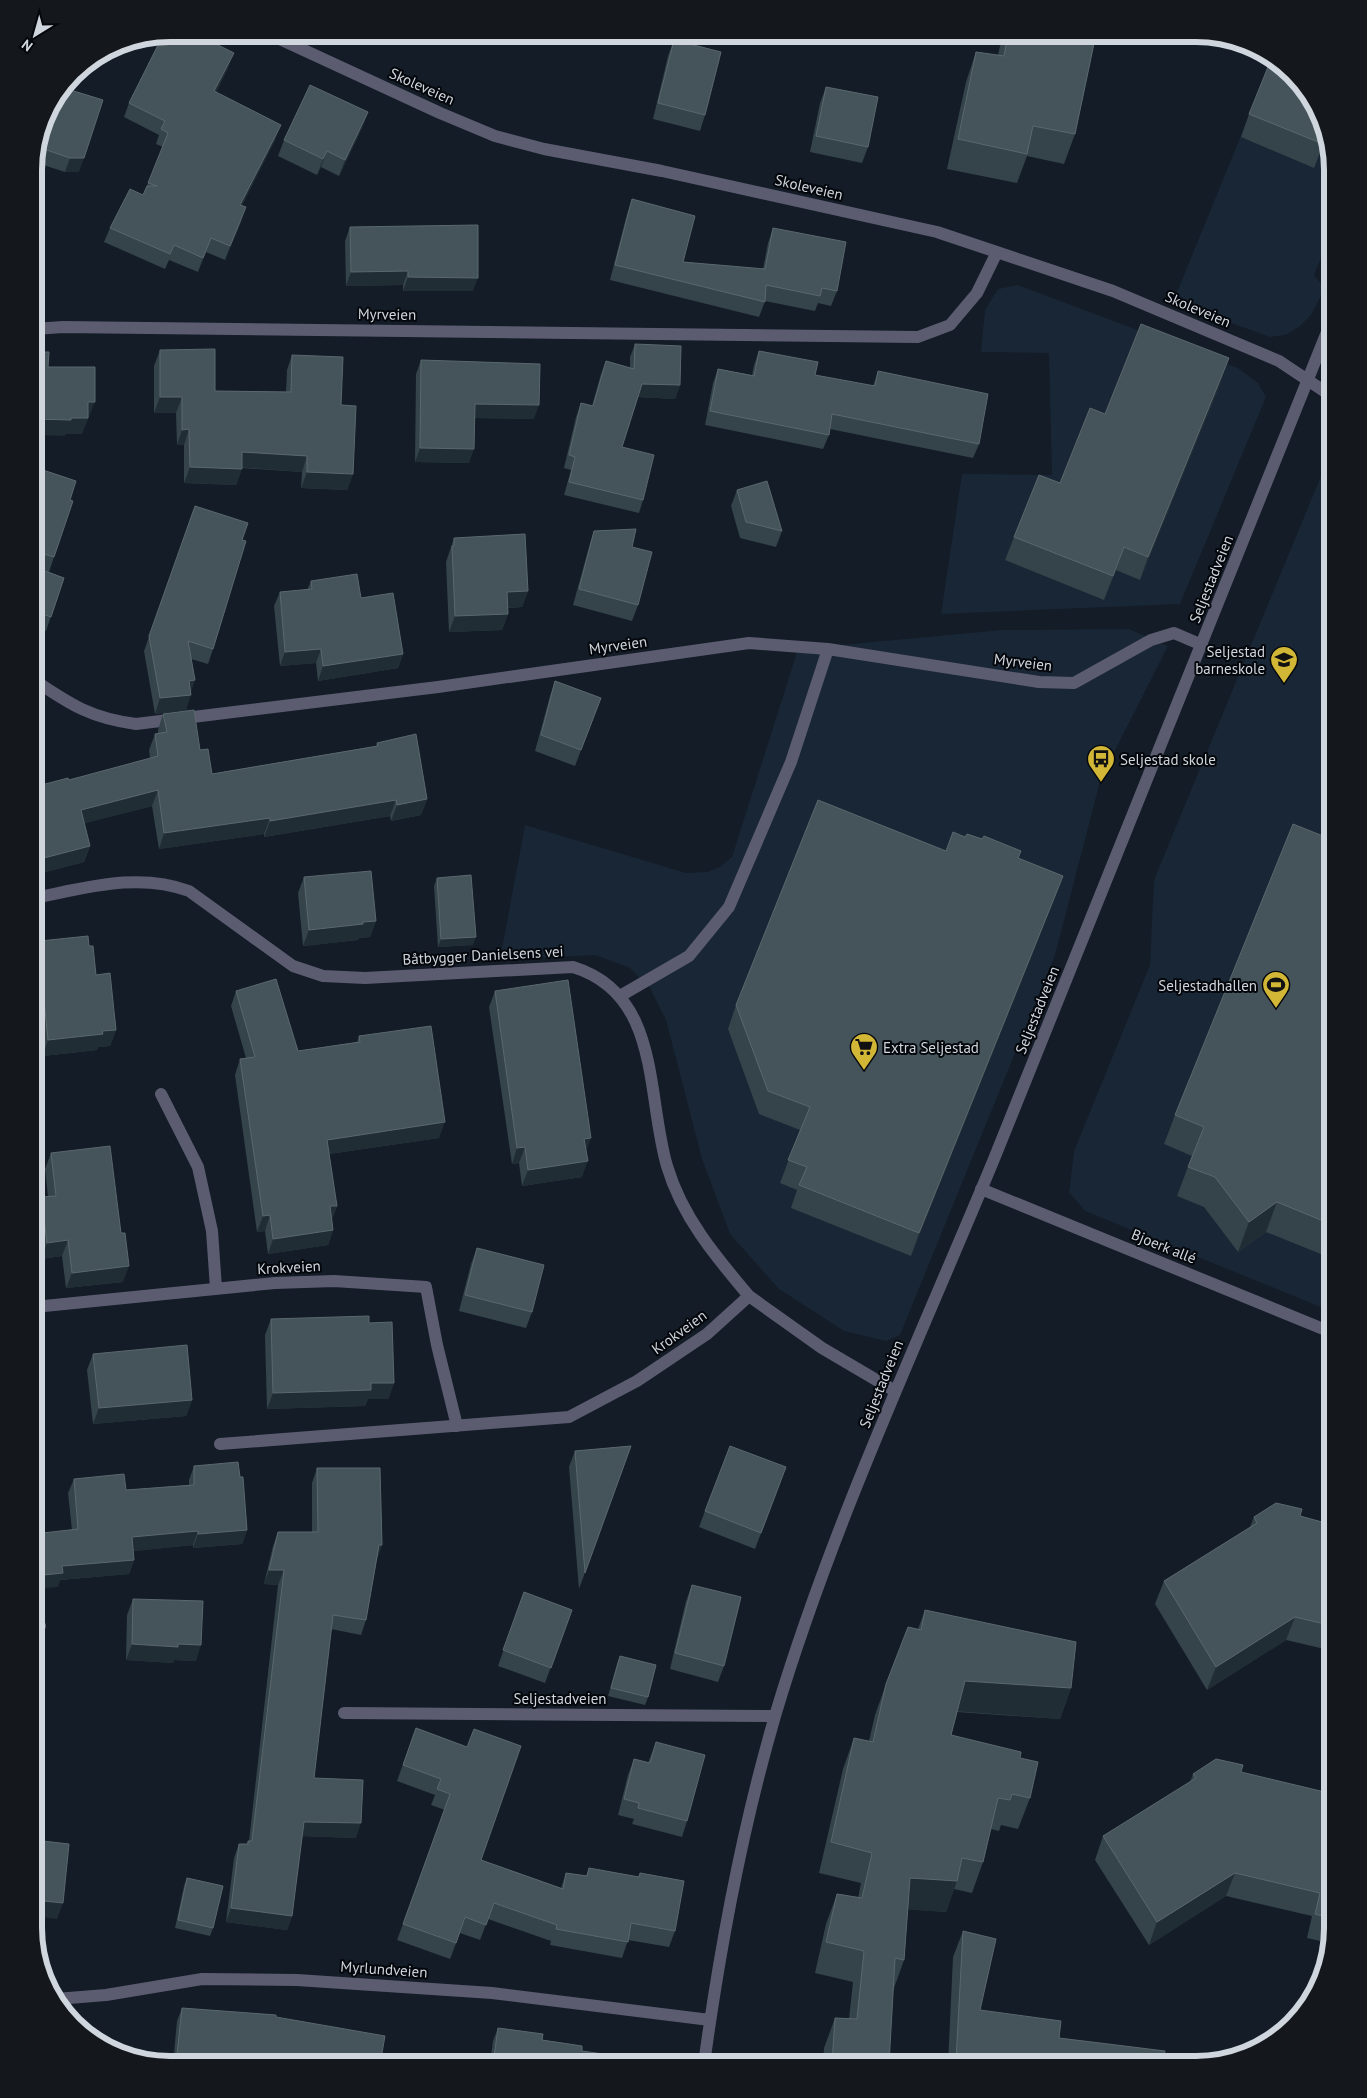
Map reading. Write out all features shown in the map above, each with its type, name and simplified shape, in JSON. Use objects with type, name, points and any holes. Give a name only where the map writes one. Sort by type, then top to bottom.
[{"type":"street","name":"Skoleveien","points":[[289,43],[440,113],[495,136],[544,149],[662,171],[937,232],[1113,291],[1279,361],[1324,391]]},
{"type":"street","name":"Myrveien","points":[[43,328],[63,327],[918,337],[950,325],[977,293],[997,252]]},
{"type":"street","name":"Seljestadveien","points":[[705,2056],[710,2020],[745,1836],[775,1716],[847,1512],[895,1392],[981,1189],[1324,340]]},
{"type":"street","name":"Myrveien","points":[[43,686],[68,704],[93,716],[136,724],[438,687],[749,644],[828,649],[1039,682],[1074,683],[1151,640],[1174,633],[1202,645]]},
{"type":"street","points":[[620,996],[689,956],[729,907],[791,762],[828,649]]},
{"type":"street","name":"Båtbygger Danielsens vei","points":[[43,896],[131,881],[159,882],[189,891],[293,966],[323,976],[365,978],[572,967],[603,980],[620,996],[637,1023],[647,1058],[667,1167],[690,1221],[749,1296]]},
{"type":"street","points":[[43,1306],[126,1299],[216,1288],[212,1231],[198,1167],[161,1094]]},
{"type":"street","name":"Bjoerk allé","points":[[981,1189],[1324,1329]]},
{"type":"street","name":"Krokveien","points":[[216,1288],[334,1281],[426,1287],[437,1345],[457,1426]]},
{"type":"street","points":[[749,1296],[822,1348],[895,1392]]},
{"type":"street","name":"Krokveien","points":[[220,1444],[569,1417],[637,1381],[676,1355],[707,1334],[749,1296]]},
{"type":"street","name":"Seljestadveien","points":[[344,1713],[775,1716]]},
{"type":"street","name":"Myrlundveien","points":[[64,1999],[202,1979],[297,1980],[492,1993],[710,2020]]},
{"type":"shaded area","points":[[1270,65],[1293,86],[1303,99],[1315,122],[1320,138],[1324,171],[1324,250],[1314,275],[1321,284],[1322,293],[1311,315],[1299,327],[1285,335],[1270,337],[1173,302]]},
{"type":"shaded area","points":[[1018,285],[1238,368],[1258,383],[1266,397],[1180,604],[941,614],[962,474],[1052,475],[1049,353],[981,352],[985,310],[998,289]]},
{"type":"shaded area","name":"Seljestad barneskole","points":[[1324,469],[1324,1308],[1085,1211],[1069,1192],[1074,1151],[1150,965],[1154,880]]},
{"type":"shaded area","points":[[1129,629],[1168,646],[1101,778],[1055,955],[900,1335],[886,1341],[844,1331],[779,1289],[730,1234],[702,1159],[666,1020],[650,988],[630,968],[595,955],[500,959],[525,825],[686,873],[707,872],[720,867],[732,857],[798,649],[1002,630]]},
{"type":"building","points":[[159,43],[214,43],[234,53],[214,91],[281,125],[240,205],[246,207],[230,246],[211,238],[203,258],[174,245],[170,254],[110,228],[130,189],[143,195],[147,186],[157,186],[148,183],[168,133],[161,129],[165,121],[129,103]]},
{"type":"building","points":[[673,43],[686,43],[721,52],[705,115],[658,103]]},
{"type":"building","points":[[1006,43],[1094,43],[1075,134],[1033,126],[1027,154],[958,139],[976,52],[1004,56]]},
{"type":"building","points":[[1269,65],[1293,86],[1303,99],[1315,122],[1321,143],[1249,114]]},
{"type":"building","points":[[310,85],[368,112],[345,160],[327,151],[323,159],[284,140]]},
{"type":"building","points":[[826,87],[878,97],[868,147],[816,136]]},
{"type":"building","points":[[71,90],[103,100],[84,158],[70,158],[45,149],[52,122],[64,99]]},
{"type":"building","points":[[632,199],[695,216],[683,262],[765,269],[773,228],[846,242],[837,291],[822,288],[820,296],[766,285],[765,302],[615,265]]},
{"type":"building","points":[[478,225],[478,278],[408,277],[408,271],[351,272],[350,227]]},
{"type":"building","points":[[1141,324],[1229,358],[1148,557],[1124,547],[1113,576],[1014,537],[1039,475],[1060,483],[1090,408],[1105,414]]},
{"type":"building","points":[[635,344],[681,346],[680,385],[642,384],[622,447],[654,455],[643,500],[569,482],[575,457],[569,455],[581,403],[593,406],[606,361],[634,369]]},
{"type":"building","points":[[215,349],[215,391],[291,392],[292,355],[343,357],[341,405],[356,406],[353,474],[307,472],[307,456],[242,452],[242,469],[190,467],[189,429],[182,430],[182,397],[160,397],[160,350]]},
{"type":"building","points":[[759,351],[818,362],[815,375],[875,386],[878,371],[988,394],[979,444],[832,414],[829,435],[710,411],[718,369],[754,376]]},
{"type":"building","points":[[43,352],[49,352],[48,367],[95,367],[95,402],[88,402],[88,418],[71,418],[71,420],[43,419]]},
{"type":"building","points":[[421,360],[540,364],[539,405],[475,404],[474,449],[420,448]]},
{"type":"building","points":[[43,470],[76,481],[70,500],[73,501],[54,557],[43,554]]},
{"type":"building","points":[[767,481],[782,531],[746,522],[737,490]]},
{"type":"building","points":[[195,506],[248,523],[242,540],[246,541],[213,649],[188,641],[195,680],[189,681],[191,695],[160,698],[149,636]]},
{"type":"building","points":[[636,529],[632,547],[652,552],[638,605],[579,589],[594,531]]},
{"type":"building","points":[[525,534],[528,591],[507,592],[508,614],[455,616],[452,546],[454,546],[454,538]]},
{"type":"building","points":[[43,570],[64,578],[51,617],[43,614]]},
{"type":"building","points":[[357,574],[361,598],[393,593],[403,654],[323,666],[321,649],[285,652],[280,592],[312,589],[311,581]]},
{"type":"building","points":[[555,681],[601,698],[581,750],[541,735]]},
{"type":"building","points":[[194,710],[200,750],[208,749],[212,774],[378,746],[377,743],[416,734],[427,799],[397,805],[396,800],[270,821],[270,818],[164,833],[158,790],[81,810],[90,846],[43,858],[43,785],[68,778],[69,780],[158,756],[155,734],[167,732],[163,714]]},
{"type":"building","name":"Extra Seljestad","points":[[818,800],[946,851],[953,832],[965,837],[967,834],[982,839],[984,836],[1021,851],[1018,858],[1063,876],[919,1233],[799,1185],[807,1167],[788,1160],[810,1107],[768,1091],[736,1005]]},
{"type":"building","name":"Seljestadhallen","points":[[1293,824],[1324,836],[1324,1221],[1277,1202],[1249,1222],[1215,1177],[1188,1167],[1204,1127],[1175,1115]]},
{"type":"building","points":[[371,871],[376,921],[309,930],[304,877]]},
{"type":"building","points":[[471,875],[476,937],[441,939],[437,878]]},
{"type":"building","points":[[88,936],[89,946],[93,946],[96,975],[110,973],[116,1030],[102,1031],[103,1034],[48,1040],[45,1009],[43,1009],[43,941]]},
{"type":"building","points":[[276,979],[298,1051],[360,1042],[359,1036],[431,1026],[445,1122],[327,1140],[337,1206],[330,1206],[333,1230],[273,1239],[270,1215],[263,1216],[240,1059],[255,1057],[236,991]]},
{"type":"building","points":[[568,980],[591,1138],[584,1139],[588,1161],[528,1170],[525,1147],[517,1148],[495,991]]},
{"type":"building","points":[[110,1146],[121,1233],[125,1233],[129,1266],[72,1273],[68,1240],[47,1243],[43,1197],[56,1196],[51,1153]]},
{"type":"building","points":[[477,1248],[544,1265],[532,1312],[465,1295]]},
{"type":"building","points":[[369,1316],[369,1323],[392,1322],[394,1383],[371,1383],[371,1390],[273,1393],[271,1319]]},
{"type":"building","points":[[187,1345],[192,1400],[99,1408],[93,1354]]},
{"type":"building","points":[[631,1446],[585,1573],[575,1451]]},
{"type":"building","points":[[730,1446],[786,1467],[761,1533],[705,1511]]},
{"type":"building","points":[[238,1462],[240,1477],[243,1477],[247,1530],[198,1534],[198,1531],[132,1537],[134,1560],[62,1566],[63,1573],[43,1575],[43,1533],[78,1529],[74,1479],[124,1474],[126,1490],[194,1485],[194,1466]]},
{"type":"building","points":[[317,1468],[380,1468],[382,1545],[379,1545],[366,1620],[333,1615],[314,1778],[363,1780],[361,1823],[304,1822],[292,1916],[231,1908],[239,1844],[248,1844],[248,1841],[252,1841],[284,1570],[269,1570],[278,1532],[318,1532]]},
{"type":"building","points":[[1276,1503],[1302,1509],[1300,1516],[1324,1523],[1324,1624],[1295,1617],[1216,1667],[1164,1581],[1257,1523],[1254,1517]]},
{"type":"building","points":[[692,1585],[741,1597],[724,1666],[675,1653]]},
{"type":"building","points":[[524,1592],[572,1610],[551,1668],[503,1650]]},
{"type":"building","points":[[133,1599],[203,1601],[201,1645],[178,1644],[178,1647],[132,1644]]},
{"type":"building","points":[[925,1610],[1076,1642],[1071,1688],[965,1681],[951,1735],[1021,1752],[1020,1758],[1038,1762],[1030,1798],[1012,1794],[1010,1800],[998,1798],[983,1862],[962,1858],[957,1881],[910,1878],[904,1960],[895,1958],[889,2056],[833,2056],[835,2018],[857,2019],[864,1951],[826,1942],[837,1894],[862,1898],[872,1853],[831,1842],[854,1738],[873,1742],[886,1684],[908,1627],[921,1630]]},
{"type":"building","points":[[620,1656],[656,1665],[648,1697],[611,1688]]},
{"type":"building","points":[[416,1728],[467,1747],[474,1729],[521,1746],[481,1860],[563,1889],[566,1873],[587,1876],[589,1868],[639,1877],[640,1873],[684,1881],[675,1931],[631,1923],[628,1942],[556,1929],[557,1925],[494,1903],[486,1925],[465,1917],[456,1943],[403,1924],[450,1794],[437,1789],[441,1779],[403,1765]]},
{"type":"building","points":[[656,1742],[705,1755],[687,1821],[638,1808],[639,1803],[624,1799],[634,1759],[650,1763]]},
{"type":"building","points":[[1216,1759],[1243,1765],[1241,1772],[1324,1792],[1324,1916],[1315,1914],[1320,1893],[1235,1873],[1157,1922],[1103,1836],[1196,1778],[1193,1774]]},
{"type":"building","points":[[43,1841],[69,1844],[63,1903],[43,1901]]},
{"type":"building","points":[[187,1878],[223,1886],[213,1928],[178,1920]]},
{"type":"building","points":[[963,1931],[996,1939],[980,2010],[1061,2021],[1059,2038],[1165,2051],[1164,2056],[956,2056]]},
{"type":"building","points":[[182,2008],[276,2015],[276,2017],[385,2036],[382,2055],[177,2055]]},
{"type":"building","points":[[498,2028],[543,2034],[542,2040],[582,2046],[582,2051],[613,2055],[494,2055]]},
{"type":"place","name":"Seljestad barneskole","points":[[1284,684]]},
{"type":"place","name":"Seljestad skole","points":[[1101,783]]},
{"type":"place","name":"Seljestadhallen","points":[[1276,1009]]},
{"type":"place","name":"Extra Seljestad","points":[[864,1071]]}]
